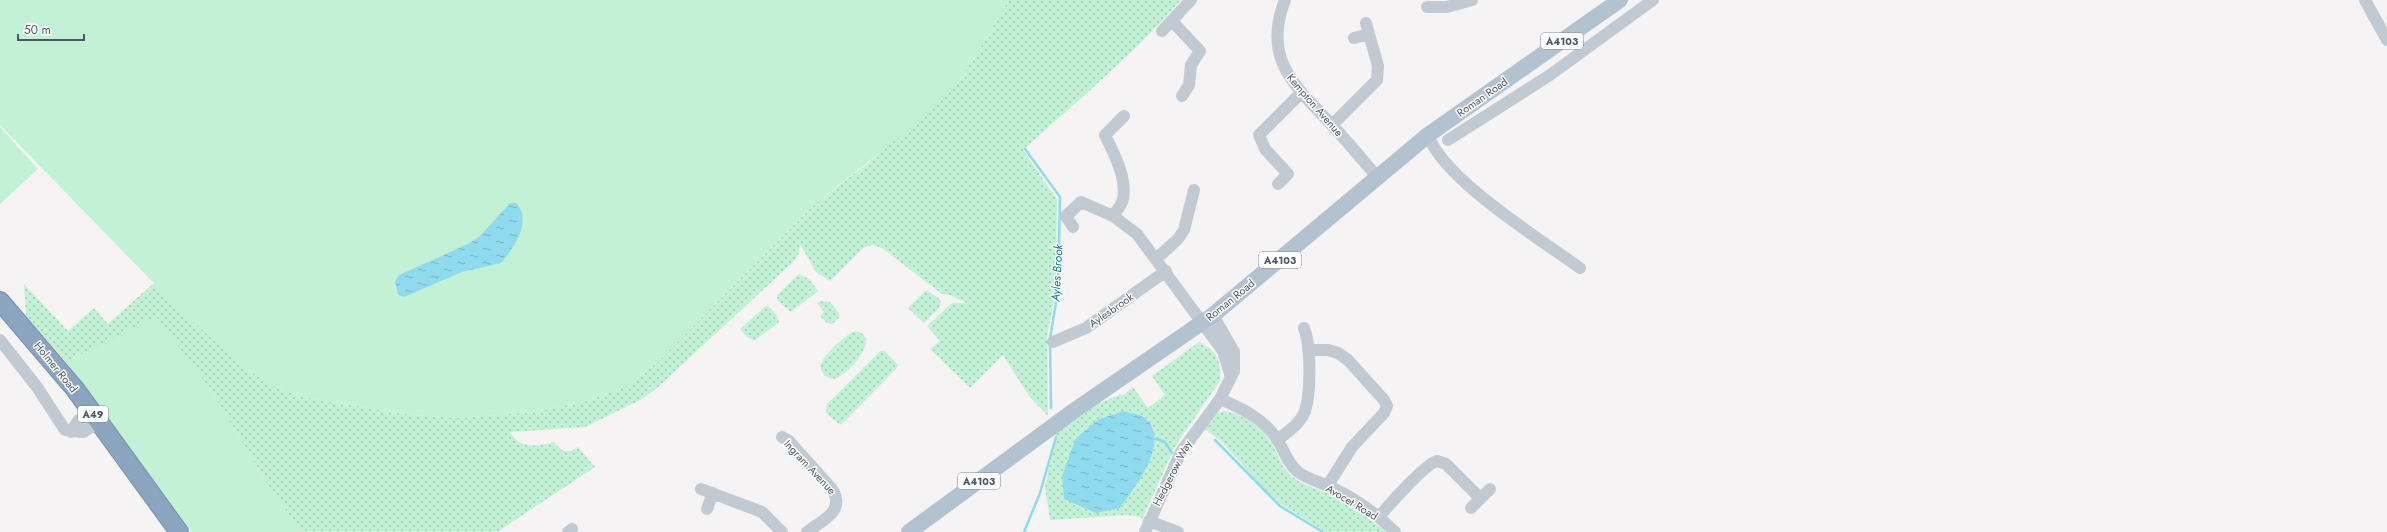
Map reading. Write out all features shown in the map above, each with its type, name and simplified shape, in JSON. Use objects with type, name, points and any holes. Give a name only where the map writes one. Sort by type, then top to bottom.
[{"type":"highway","name":"Holmer Road","points":[[0,301],[54,363],[96,417],[179,532]]},
{"type":"main road","name":"Roman Road","points":[[909,532],[1064,418],[1207,319],[1428,135],[1620,0]]},
{"type":"street","points":[[1162,31],[1191,0]]},
{"type":"street","name":"Kempton Avenue","points":[[1285,0],[1278,24],[1277,47],[1284,71],[1301,93],[1332,125],[1377,177]]},
{"type":"street","points":[[1427,7],[1447,7],[1472,0]]},
{"type":"street","name":"Roman Road","points":[[1448,140],[1565,64],[1653,0]]},
{"type":"street","points":[[2365,0],[2387,40]]},
{"type":"street","points":[[1172,21],[1200,50],[1191,65],[1189,85],[1182,96]]},
{"type":"street","points":[[1332,125],[1377,80],[1378,66],[1367,28],[1354,38]]},
{"type":"street","points":[[1553,46],[1565,64]]},
{"type":"street","points":[[1278,184],[1288,174],[1265,149],[1259,135],[1301,93]]},
{"type":"street","points":[[1113,216],[1123,200],[1123,182],[1117,160],[1105,135],[1124,116]]},
{"type":"street","points":[[1428,135],[1435,152],[1476,192],[1580,268]]},
{"type":"street","points":[[1157,258],[1178,238],[1184,230],[1194,190]]},
{"type":"street","points":[[1073,227],[1066,216],[1081,202],[1113,216],[1138,234],[1166,271],[1207,319]]},
{"type":"street","name":"Aylesbrook","points":[[1053,342],[1086,328],[1166,271]]},
{"type":"street","name":"Hedgerow Way","points":[[1147,526],[1181,452],[1220,399],[1231,377],[1223,351],[1207,319]]},
{"type":"street","points":[[1277,440],[1298,422],[1304,411],[1307,400],[1309,350],[1304,328]]},
{"type":"street","points":[[0,340],[37,386],[65,430],[71,432],[83,432],[96,417]]},
{"type":"street","points":[[1309,350],[1328,350],[1338,353],[1348,360],[1384,400],[1386,406],[1384,413],[1352,447],[1328,485]]},
{"type":"street","name":"Avocet Road","points":[[1220,399],[1260,420],[1277,440],[1292,467],[1310,480],[1328,485],[1379,517],[1395,532]]},
{"type":"street","name":"Ingram Avenue","points":[[782,437],[789,441],[832,488],[837,497],[838,502],[834,511],[807,532]]},
{"type":"street","points":[[1379,517],[1429,465],[1437,461],[1446,464],[1480,498]]},
{"type":"street","points":[[701,489],[762,512],[782,532]]},
{"type":"street","points":[[1471,508],[1490,489]]},
{"type":"street","points":[[707,509],[713,494]]},
{"type":"street","points":[[1147,526],[1178,532]]},
{"type":"green space","points":[[0,0],[1009,0],[960,80],[930,113],[815,204],[659,361],[629,385],[587,401],[533,412],[459,418],[412,415],[303,397],[272,385],[241,365],[180,310],[0,125]]},
{"type":"green space","points":[[1009,0],[1181,0],[1124,59],[1023,150],[1057,199],[1056,289],[1047,337],[1048,416],[1029,396],[1003,355],[970,388],[930,349],[940,341],[927,326],[952,303],[966,303],[950,295],[942,294],[882,248],[872,245],[863,248],[830,281],[816,272],[800,244],[799,253],[794,261],[658,387],[642,399],[585,427],[510,432],[514,438],[523,444],[535,446],[553,442],[563,451],[571,451],[578,447],[595,467],[497,532],[301,532],[268,485],[208,386],[156,317],[66,362],[26,316],[24,284],[68,331],[94,308],[108,324],[154,283],[241,365],[272,385],[303,397],[412,415],[459,418],[533,412],[587,401],[629,385],[659,361],[815,204],[867,164],[960,80]]},
{"type":"green space","points":[[0,127],[38,169],[0,204]]},
{"type":"green space","points":[[799,274],[809,279],[818,291],[791,312],[778,301],[777,295]]},
{"type":"green space","points":[[926,290],[941,300],[940,307],[924,323],[908,308]]},
{"type":"green space","points":[[820,301],[830,302],[839,313],[839,318],[832,324],[827,323],[820,316],[824,312],[817,303]]},
{"type":"green space","points":[[767,305],[776,314],[779,322],[754,341],[746,336],[740,329]]},
{"type":"green space","points":[[156,316],[208,386],[268,485],[301,532],[192,532],[66,362]]},
{"type":"green space","points":[[855,331],[863,334],[866,340],[865,347],[861,355],[849,370],[837,378],[834,379],[825,376],[821,368],[823,360],[841,340]]},
{"type":"green space","points":[[1199,342],[1214,353],[1219,362],[1220,368],[1220,381],[1175,446],[1143,518],[1129,515],[1050,520],[1045,488],[1056,432],[1092,406],[1121,394],[1122,396],[1133,387],[1148,408],[1165,395],[1152,376]],"holes":[[[1124,411],[1142,416],[1151,425],[1155,436],[1149,462],[1120,508],[1076,438],[1099,419]]]},
{"type":"green space","points":[[880,351],[885,351],[898,365],[897,368],[840,425],[826,413],[827,404]]},
{"type":"green space","points":[[1223,411],[1237,414],[1258,427],[1268,438],[1283,466],[1293,477],[1302,483],[1344,501],[1386,532],[1326,532],[1281,504],[1259,483],[1221,441],[1205,429],[1216,414]]},
{"type":"water","points":[[510,203],[516,203],[521,210],[523,217],[522,226],[516,242],[501,263],[462,272],[404,297],[398,295],[395,281],[399,275],[468,244],[480,236]]},
{"type":"water","points":[[1124,411],[1142,416],[1151,425],[1155,436],[1149,462],[1134,488],[1120,508],[1096,513],[1064,499],[1062,476],[1076,438],[1099,419]]},
{"type":"waterway","name":"Ayles Brook","points":[[1025,149],[1060,197],[1058,290],[1050,339]]},
{"type":"waterway","name":"Ayles Brook","points":[[1050,344],[1051,408]]},
{"type":"waterway","name":"Ayles Brook","points":[[1024,532],[1040,493],[1056,437]]},
{"type":"waterway","points":[[1153,438],[1165,442],[1172,453]]},
{"type":"waterway","points":[[1215,440],[1280,506],[1323,532]]}]
